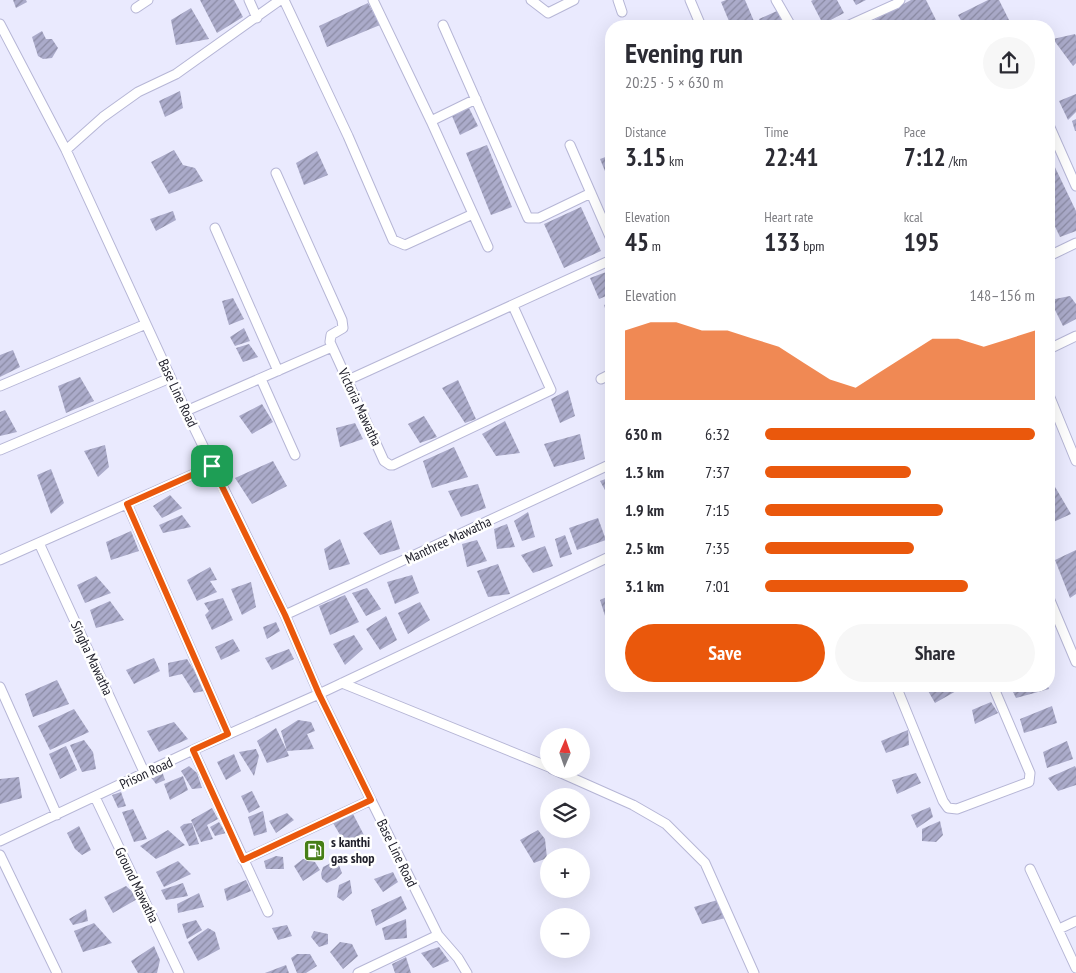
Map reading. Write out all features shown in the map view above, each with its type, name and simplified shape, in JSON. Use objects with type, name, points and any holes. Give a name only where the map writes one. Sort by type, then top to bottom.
[{"type":"street","points":[[136,8],[148,0]]},
{"type":"street","points":[[248,0],[257,18]]},
{"type":"street","points":[[66,150],[103,117],[138,92],[176,74],[282,0],[348,136],[392,240],[405,246],[473,214]]},
{"type":"street","points":[[372,0],[431,120],[488,247]]},
{"type":"street","points":[[531,0],[548,13],[574,0]]},
{"type":"street","points":[[618,0],[622,12]]},
{"type":"street","points":[[690,0],[698,20]]},
{"type":"street","points":[[776,0],[788,20]]},
{"type":"street","points":[[860,20],[896,4],[900,0]]},
{"type":"street","name":"Base Line Road","points":[[0,24],[66,150],[170,378],[285,615],[319,694],[371,800],[438,935],[458,958],[467,973]]},
{"type":"street","points":[[443,25],[528,218],[539,218],[591,194]]},
{"type":"street","points":[[431,120],[476,99]]},
{"type":"street","points":[[1055,139],[1076,186]]},
{"type":"street","points":[[570,145],[605,226]]},
{"type":"street","points":[[186,411],[332,347],[330,342],[331,335],[343,328],[342,320],[276,174]]},
{"type":"street","points":[[215,228],[278,371]]},
{"type":"street","points":[[1055,253],[1076,243]]},
{"type":"street","points":[[348,380],[605,263]]},
{"type":"street","name":"Victoria Mawatha","points":[[332,347],[384,460],[393,465],[552,390],[513,306]]},
{"type":"street","points":[[0,386],[146,324]]},
{"type":"street","points":[[1055,346],[1076,336]]},
{"type":"street","points":[[601,379],[605,377]]},
{"type":"street","points":[[0,450],[170,378]]},
{"type":"street","points":[[261,379],[295,455]]},
{"type":"street","points":[[1055,410],[1076,461]]},
{"type":"street","points":[[0,560],[212,466]]},
{"type":"street","name":"Manthree Mawatha","points":[[285,615],[605,467]]},
{"type":"street","points":[[127,504],[228,734]]},
{"type":"street","name":"Singha Mawatha","points":[[38,543],[145,774]]},
{"type":"street","name":"Prison Road","points":[[0,841],[193,750],[319,694],[605,559]]},
{"type":"street","points":[[1055,612],[1076,662]]},
{"type":"street","points":[[342,683],[540,764]]},
{"type":"street","points":[[0,687],[57,815]]},
{"type":"street","points":[[898,692],[943,801],[948,808],[957,810],[1029,782],[1030,774],[996,692]]},
{"type":"street","points":[[193,750],[268,912]]},
{"type":"street","points":[[572,778],[633,805],[666,824],[705,863],[754,973]]},
{"type":"street","name":"Ground Mawatha","points":[[95,797],[179,973]]},
{"type":"street","points":[[243,860],[371,800]]},
{"type":"street","points":[[0,855],[56,973]]},
{"type":"street","points":[[1030,869],[1076,968]]},
{"type":"street","points":[[1059,929],[1076,921]]},
{"type":"street","points":[[358,973],[438,935]]},
{"type":"building","points":[[13,0],[26,0],[27,2],[16,8]]},
{"type":"building","points":[[200,0],[234,0],[243,17],[217,33]]},
{"type":"building","points":[[726,0],[745,0],[753,20],[728,20],[721,2]]},
{"type":"building","points":[[837,0],[844,13],[831,20],[821,20],[811,1]]},
{"type":"building","points":[[853,0],[866,0],[856,5]]},
{"type":"building","points":[[911,0],[926,0],[936,20],[874,20]]},
{"type":"building","points":[[988,0],[999,0],[1009,20],[961,20],[958,15]]},
{"type":"building","points":[[368,3],[380,25],[327,47],[319,26]]},
{"type":"building","points":[[191,8],[209,39],[176,45],[171,20]]},
{"type":"building","points":[[777,11],[783,20],[759,20]]},
{"type":"building","points":[[42,31],[46,39],[52,39],[58,48],[52,58],[43,59],[38,56],[32,37]]},
{"type":"building","points":[[1075,34],[1076,63],[1073,66],[1055,42],[1055,39]]},
{"type":"building","points":[[180,91],[183,108],[165,117],[159,101]]},
{"type":"building","points":[[1076,94],[1076,112],[1068,120],[1059,101]]},
{"type":"building","points":[[469,108],[478,126],[460,135],[452,116]]},
{"type":"building","points":[[1076,119],[1076,131],[1075,131],[1072,121]]},
{"type":"building","points":[[487,145],[512,207],[491,215],[466,153]]},
{"type":"building","points":[[174,150],[183,165],[195,168],[203,181],[169,194],[151,162]]},
{"type":"building","points":[[317,151],[328,175],[304,185],[296,163]]},
{"type":"building","points":[[605,157],[605,171],[600,159]]},
{"type":"building","points":[[1055,167],[1076,211],[1076,231],[1060,237],[1055,227]]},
{"type":"building","points":[[581,207],[601,251],[564,268],[544,224]]},
{"type":"building","points":[[173,211],[176,220],[156,231],[150,219]]},
{"type":"building","points":[[605,272],[605,296],[599,299],[590,278]]},
{"type":"building","points":[[1070,296],[1076,304],[1076,319],[1063,326],[1055,310],[1055,299]]},
{"type":"building","points":[[233,298],[244,319],[229,325],[222,301]]},
{"type":"building","points":[[244,328],[250,341],[235,346],[230,337]]},
{"type":"building","points":[[249,344],[258,357],[243,362],[236,348]]},
{"type":"building","points":[[13,350],[20,367],[0,377],[0,355]]},
{"type":"building","points":[[80,377],[94,401],[66,413],[58,386]]},
{"type":"building","points":[[458,380],[476,419],[465,423],[442,388]]},
{"type":"building","points":[[568,390],[575,416],[560,423],[551,399]]},
{"type":"building","points":[[262,404],[273,422],[252,434],[239,416]]},
{"type":"building","points":[[5,410],[17,432],[0,436],[0,412]]},
{"type":"building","points":[[424,416],[437,437],[420,443],[408,424]]},
{"type":"building","points":[[505,421],[520,453],[496,456],[482,434]]},
{"type":"building","points":[[355,423],[363,439],[340,447],[336,428]]},
{"type":"building","points":[[580,434],[585,459],[554,467],[544,444]]},
{"type":"building","points":[[105,445],[109,467],[98,477],[84,451]]},
{"type":"building","points":[[454,447],[468,477],[432,488],[423,461]]},
{"type":"building","points":[[273,461],[287,486],[252,504],[235,478]]},
{"type":"building","points":[[51,469],[64,503],[51,514],[37,475]]},
{"type":"building","points":[[605,479],[605,490],[600,481]]},
{"type":"building","points":[[478,484],[486,508],[461,517],[448,491]]},
{"type":"building","points":[[1055,487],[1071,514],[1055,521]]},
{"type":"building","points":[[170,495],[182,508],[162,518],[153,506]]},
{"type":"building","points":[[528,512],[535,537],[522,541],[514,521]]},
{"type":"building","points":[[182,515],[191,527],[163,533],[159,525]]},
{"type":"building","points":[[598,518],[605,540],[577,550],[569,528]]},
{"type":"building","points":[[391,520],[400,549],[380,555],[363,533]]},
{"type":"building","points":[[507,524],[515,547],[497,549],[494,529]]},
{"type":"building","points":[[131,531],[139,551],[111,560],[106,542]]},
{"type":"building","points":[[565,535],[572,554],[560,558],[555,539]]},
{"type":"building","points":[[340,539],[350,564],[329,570],[324,549]]},
{"type":"building","points":[[477,540],[487,561],[467,567],[462,544]]},
{"type":"building","points":[[545,546],[553,566],[533,573],[521,555]]},
{"type":"building","points":[[1076,550],[1076,594],[1070,598],[1055,560]]},
{"type":"building","points":[[498,564],[510,594],[488,597],[477,571]]},
{"type":"building","points":[[210,567],[217,580],[210,581],[217,592],[197,601],[187,580]]},
{"type":"building","points":[[412,575],[419,593],[395,604],[387,582]]},
{"type":"building","points":[[96,576],[111,593],[85,603],[77,585]]},
{"type":"building","points":[[251,582],[256,607],[242,615],[231,589]]},
{"type":"building","points":[[367,588],[381,609],[366,616],[352,593]]},
{"type":"building","points":[[345,595],[359,622],[330,635],[319,606]]},
{"type":"building","points":[[223,598],[233,620],[212,630],[205,615],[209,611],[204,603]]},
{"type":"building","points":[[605,598],[605,616],[600,600]]},
{"type":"building","points":[[110,601],[124,620],[96,628],[90,610]]},
{"type":"building","points":[[420,602],[430,620],[408,634],[398,613]]},
{"type":"building","points":[[386,616],[397,640],[380,650],[366,629]]},
{"type":"building","points":[[276,622],[280,631],[267,639],[263,627]]},
{"type":"building","points":[[354,635],[363,649],[345,665],[333,644]]},
{"type":"building","points":[[233,639],[240,651],[221,660],[215,647]]},
{"type":"building","points":[[289,649],[294,659],[272,670],[265,658]]},
{"type":"building","points":[[154,658],[160,671],[134,684],[126,670]]},
{"type":"building","points":[[187,659],[204,691],[194,693],[182,674],[169,677],[168,663]]},
{"type":"building","points":[[57,680],[69,704],[33,717],[25,694]]},
{"type":"building","points":[[929,692],[954,692],[935,703]]},
{"type":"building","points":[[1013,692],[1038,692],[1016,698]]},
{"type":"building","points":[[991,702],[998,713],[975,724],[972,710]]},
{"type":"building","points":[[1052,706],[1057,723],[1024,733],[1020,719]]},
{"type":"building","points":[[74,709],[89,732],[50,750],[38,726]]},
{"type":"building","points":[[298,720],[311,722],[315,731],[307,734],[314,749],[287,751],[281,731]]},
{"type":"building","points":[[174,722],[188,739],[159,752],[147,731]]},
{"type":"building","points":[[276,728],[289,756],[267,763],[257,741]]},
{"type":"building","points":[[908,730],[909,745],[886,753],[881,741]]},
{"type":"building","points":[[84,740],[93,752],[96,769],[82,772],[70,745]]},
{"type":"building","points":[[1067,741],[1073,759],[1047,768],[1043,752]]},
{"type":"building","points":[[66,746],[77,770],[60,779],[49,754]]},
{"type":"building","points":[[256,749],[259,756],[254,776],[239,752]]},
{"type":"building","points":[[234,754],[241,771],[226,780],[217,762]]},
{"type":"building","points":[[189,766],[197,773],[202,788],[192,789],[181,771]]},
{"type":"building","points":[[1075,766],[1076,785],[1058,791],[1048,778]]},
{"type":"building","points":[[162,771],[165,780],[156,784],[150,776]]},
{"type":"building","points":[[916,773],[921,783],[897,794],[892,780]]},
{"type":"building","points":[[183,776],[188,790],[170,800],[164,784]]},
{"type":"building","points":[[19,777],[22,798],[0,804],[0,779]]},
{"type":"building","points":[[252,791],[260,807],[249,813],[241,796]]},
{"type":"building","points":[[121,792],[126,806],[118,808],[112,795]]},
{"type":"building","points":[[930,807],[933,817],[917,828],[911,815]]},
{"type":"building","points":[[212,808],[218,819],[207,825],[213,839],[201,842],[191,820]]},
{"type":"building","points":[[133,809],[147,839],[134,842],[122,812]]},
{"type":"building","points":[[263,811],[267,832],[254,836],[248,817]]},
{"type":"building","points":[[287,813],[294,820],[276,833],[269,821]]},
{"type":"building","points":[[353,814],[364,835],[346,845],[333,823]]},
{"type":"building","points":[[940,821],[943,835],[936,842],[922,841],[922,829]]},
{"type":"building","points":[[219,822],[226,833],[215,836],[210,827]]},
{"type":"building","points":[[192,823],[199,844],[189,846],[180,827],[184,824]]},
{"type":"building","points":[[79,826],[91,850],[82,855],[75,849],[67,833]]},
{"type":"building","points":[[168,830],[185,845],[156,859],[140,846]]},
{"type":"building","points":[[538,830],[540,838],[545,839],[546,848],[540,848],[540,861],[534,863],[520,840]]},
{"type":"building","points":[[276,856],[283,857],[284,869],[266,869],[264,861]]},
{"type":"building","points":[[303,859],[315,862],[320,870],[303,881],[294,866]]},
{"type":"building","points":[[337,860],[342,873],[336,879],[327,883],[322,879],[323,867]]},
{"type":"building","points":[[178,861],[191,874],[164,887],[156,872]]},
{"type":"building","points":[[393,872],[398,882],[383,892],[374,879]]},
{"type":"building","points":[[246,880],[251,891],[227,901],[224,889]]},
{"type":"building","points":[[350,880],[352,893],[343,901],[337,897],[339,885]]},
{"type":"building","points":[[183,883],[188,896],[166,900],[161,890]]},
{"type":"building","points":[[126,886],[139,898],[113,913],[104,897]]},
{"type":"building","points":[[199,893],[204,907],[178,913],[177,904]]},
{"type":"building","points":[[401,896],[407,909],[376,926],[371,910]]},
{"type":"building","points":[[721,899],[729,917],[702,924],[694,907]]},
{"type":"building","points":[[86,909],[88,921],[73,925],[69,919]]},
{"type":"building","points":[[406,919],[407,938],[385,940],[382,928]]},
{"type":"building","points":[[196,920],[202,930],[187,939],[182,924]]},
{"type":"building","points":[[94,923],[112,943],[83,952],[74,931]]},
{"type":"building","points":[[287,925],[292,936],[278,940],[272,928]]},
{"type":"building","points":[[208,928],[215,932],[220,949],[198,961],[188,942]]},
{"type":"building","points":[[314,931],[328,934],[328,944],[319,947],[311,937]]},
{"type":"building","points":[[340,942],[352,944],[358,956],[343,969],[330,952]]},
{"type":"building","points":[[154,946],[160,960],[157,973],[138,973],[131,961]]},
{"type":"building","points":[[439,947],[449,961],[433,968],[421,953]]},
{"type":"building","points":[[297,954],[310,954],[317,966],[306,973],[297,973],[291,958]]},
{"type":"building","points":[[406,957],[411,973],[395,973],[392,964]]},
{"type":"building","points":[[286,965],[289,973],[265,973]]},
{"type":"place","name":"s kanthi gas shop","points":[[315,850]]},
{"type":"route","points":[[212,466],[285,615],[319,694],[371,800],[243,860],[193,750],[228,734],[127,504],[212,466]]}]
